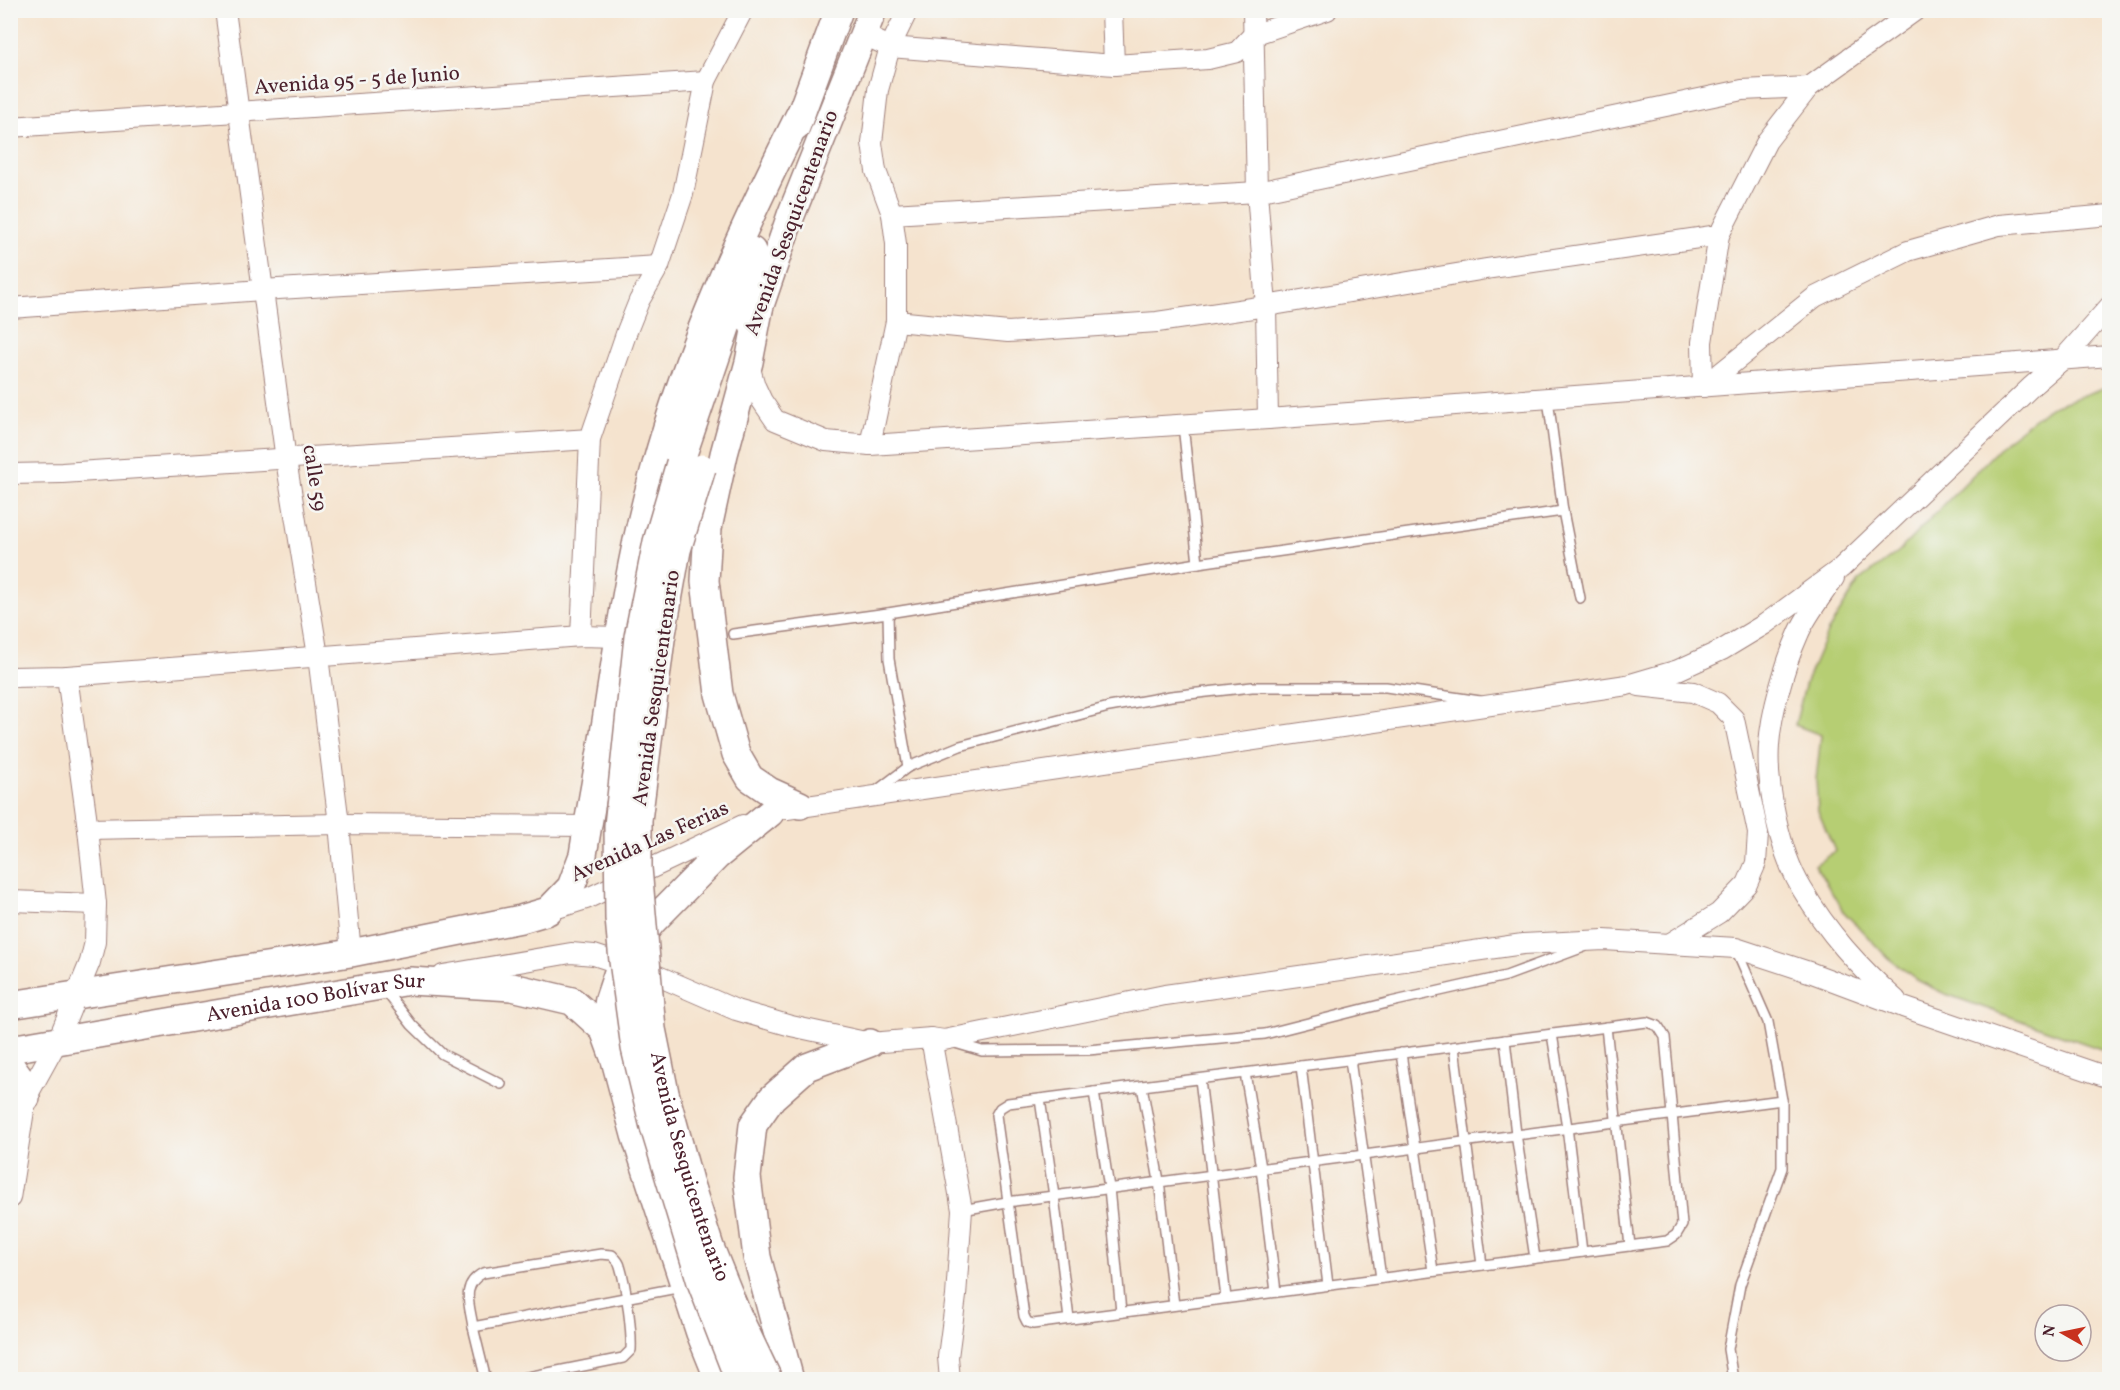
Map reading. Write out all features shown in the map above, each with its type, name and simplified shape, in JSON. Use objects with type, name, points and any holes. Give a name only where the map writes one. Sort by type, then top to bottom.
[{"type":"main road","name":"Avenida Sesquicentenario","points":[[768,1379],[737,1314],[710,1246],[688,1181],[665,1093],[652,1029],[638,868],[638,820],[661,639],[691,465],[801,111],[839,10]]},
{"type":"main road","name":"Avenida Sesquicentenario","points":[[739,1380],[700,1282],[654,1128],[635,1048],[623,961],[618,826],[638,637],[657,542],[759,310],[791,215],[868,23]]},
{"type":"main road","points":[[548,910],[571,887],[583,855],[627,588],[645,508],[671,411],[750,214],[801,111]]},
{"type":"main road","points":[[759,310],[749,362],[724,454],[708,528],[705,581],[719,694],[736,754],[750,778],[769,791],[800,805]]},
{"type":"main road","points":[[604,1030],[609,999],[621,963],[652,922],[717,856],[770,813]]},
{"type":"main road","name":"Avenida 100 Bolívar Sur","points":[[10,1005],[351,953],[521,919],[548,910]]},
{"type":"main road","points":[[410,981],[512,987],[572,1001],[604,1030],[615,1060],[635,1135],[700,1333],[719,1380]]},
{"type":"main road","name":"Avenida 100 Bolívar Sur","points":[[10,1049],[410,981]]},
{"type":"main road","points":[[790,1380],[757,1257],[747,1178],[753,1125],[772,1098],[807,1067],[870,1042]]},
{"type":"main road","points":[[10,1065],[23,1083],[26,1098]]},
{"type":"street","name":"calle 59","points":[[225,10],[286,460],[318,656],[339,824],[351,953]]},
{"type":"street","points":[[581,636],[590,439],[639,301],[658,267],[683,194],[706,81],[743,10]]},
{"type":"street","points":[[870,445],[896,321],[896,244],[892,214],[876,171],[872,143],[879,90],[890,47],[909,10]]},
{"type":"street","points":[[1112,10],[1114,65]]},
{"type":"street","points":[[1253,10],[1257,192],[1266,306],[1268,419]]},
{"type":"street","points":[[868,23],[890,47],[1114,65],[1208,58],[1238,52],[1253,35],[1328,10]]},
{"type":"street","points":[[1703,387],[1702,342],[1719,236],[1767,141],[1809,87],[1916,10]]},
{"type":"street","name":"Avenida 95 - 5 de Junio","points":[[10,128],[706,81]]},
{"type":"street","points":[[892,214],[1257,192],[1742,90],[1809,87]]},
{"type":"street","points":[[1703,387],[1815,297],[1908,251],[1999,225],[2109,215]]},
{"type":"street","points":[[896,321],[1008,332],[1156,322],[1486,269],[1719,236]]},
{"type":"street","points":[[10,308],[262,290],[658,267]]},
{"type":"street","points":[[1627,685],[1678,670],[1722,650],[1765,624],[1841,568],[2062,360],[2109,306]]},
{"type":"street","points":[[749,362],[755,386],[775,420],[826,441],[870,445],[1548,399],[2109,356]]},
{"type":"street","points":[[10,474],[62,474],[590,439]]},
{"type":"street","points":[[1841,568],[1798,633],[1780,685],[1769,745],[1772,790],[1779,834],[1801,887],[1831,933],[1853,959],[1904,1007]]},
{"type":"street","points":[[10,678],[67,676],[581,636],[619,637]]},
{"type":"street","points":[[10,1198],[26,1098],[58,1040],[90,963],[96,942],[96,904],[88,829],[67,676]]},
{"type":"street","points":[[1627,685],[1693,692],[1718,703],[1734,719],[1758,832],[1756,863],[1747,884],[1719,913],[1669,944]]},
{"type":"street","name":"Avenida Las Ferias","points":[[548,910],[586,899],[770,813],[800,805],[1627,685]]},
{"type":"street","points":[[88,829],[339,824],[587,826]]},
{"type":"street","points":[[10,901],[96,904]]},
{"type":"street","points":[[621,963],[658,976],[736,1010],[791,1026],[870,1042],[937,1039],[1165,995],[1523,944],[1604,940],[1736,948],[2109,1078]]},
{"type":"street","name":"Avenida 100 Bolívar Sur","points":[[410,981],[571,953],[594,955],[621,963]]},
{"type":"street","points":[[937,1039],[962,1210],[957,1296],[948,1357],[950,1380]]},
{"type":"lane","points":[[1548,399],[1563,510],[1580,598]]},
{"type":"lane","points":[[1183,425],[1198,563]]},
{"type":"lane","points":[[734,634],[888,613],[1198,563],[1563,510]]},
{"type":"lane","points":[[888,613],[890,658],[908,767]]},
{"type":"lane","points":[[869,796],[908,767],[960,746],[1109,707],[1171,696],[1252,687],[1386,687],[1452,695],[1500,705]]},
{"type":"lane","points":[[937,1039],[982,1051],[1088,1050],[1265,1034],[1506,976],[1604,940]]},
{"type":"lane","points":[[1733,1380],[1728,1349],[1740,1285],[1782,1168],[1782,1100],[1768,1022],[1736,948]]},
{"type":"lane","points":[[381,986],[412,1025],[442,1054],[501,1084]]},
{"type":"lane","points":[[1647,1023],[1658,1026],[1665,1037],[1682,1225],[1676,1235],[1667,1241],[1033,1324],[1027,1322],[1024,1316],[996,1115],[1000,1108],[1008,1103],[1606,1027],[1647,1023]]},
{"type":"lane","points":[[1606,1027],[1630,1246]]},
{"type":"lane","points":[[1552,1034],[1567,1127],[1582,1252]]},
{"type":"lane","points":[[1505,1040],[1516,1134],[1535,1258]]},
{"type":"lane","points":[[1454,1047],[1482,1264]]},
{"type":"lane","points":[[1401,1053],[1433,1271]]},
{"type":"lane","points":[[1350,1060],[1381,1278]]},
{"type":"lane","points":[[1301,1066],[1328,1285]]},
{"type":"lane","points":[[1245,1073],[1261,1168],[1276,1292]]},
{"type":"lane","points":[[1200,1079],[1226,1298]]},
{"type":"lane","points":[[1142,1086],[1159,1182],[1174,1305]]},
{"type":"lane","points":[[1094,1092],[1110,1188],[1121,1312]]},
{"type":"lane","points":[[1040,1099],[1069,1319]]},
{"type":"lane","points":[[962,1210],[1466,1140],[1782,1100]]},
{"type":"lane","points":[[486,1380],[473,1327],[468,1288],[472,1279],[483,1273],[601,1254],[612,1255],[620,1263],[632,1338],[631,1350],[622,1358],[513,1380]]},
{"type":"lane","points":[[473,1327],[685,1287]]},
{"type":"green space","points":[[2110,386],[2109,1052],[1943,993],[1919,981],[1888,958],[1843,911],[1815,865],[1835,851],[1818,811],[1816,780],[1821,735],[1795,725],[1806,682],[1828,631],[1859,581],[1898,552],[2007,440],[2050,407]]}]
